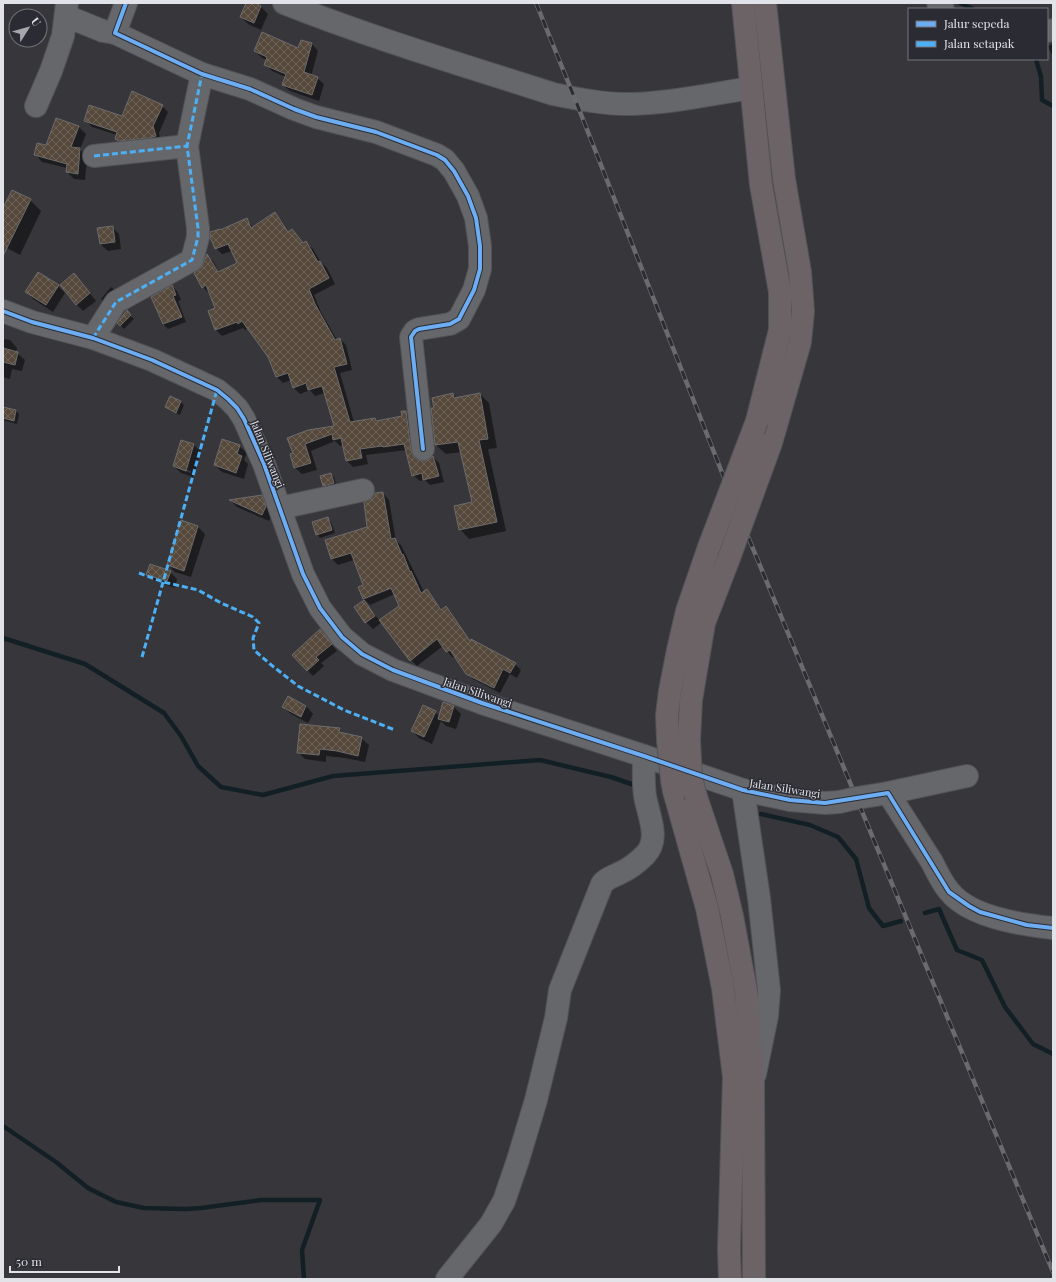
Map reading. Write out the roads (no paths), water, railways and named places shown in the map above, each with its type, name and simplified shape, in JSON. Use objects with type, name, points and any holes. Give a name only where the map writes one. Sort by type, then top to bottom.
[{"type":"main road","points":[[743,3],[761,185],[780,292],[780,330],[757,421],[709,547],[688,611],[678,650],[667,715],[679,740],[696,797],[722,874],[732,916],[746,991],[753,1082],[754,1279]]},
{"type":"main road","points":[[730,1279],[729,1249],[734,1077],[723,988],[707,908],[672,780],[679,740],[690,700],[704,623],[730,558],[771,443],[800,342],[804,312],[800,272],[784,179],[765,3]]},
{"type":"street","points":[[115,32],[126,3]]},
{"type":"street","points":[[284,3],[386,40],[553,94],[568,97],[631,104],[681,100],[751,88]]},
{"type":"street","points":[[36,106],[63,36],[67,10],[103,31],[115,32],[202,74],[250,89],[316,117],[376,132],[437,155],[445,160],[465,189],[476,218],[480,246],[480,269],[474,290],[461,315],[456,321],[450,324],[419,329],[415,331],[411,338],[423,449]]},
{"type":"street","points":[[93,338],[116,302],[192,260],[198,237],[198,228],[188,146],[202,74]]},
{"type":"street","points":[[94,156],[188,146]]},
{"type":"street","name":"Jalan Siliwangi","points":[[3,310],[32,322],[93,338],[152,360],[217,390],[228,398],[244,419],[264,464],[303,574],[320,608],[342,637],[362,654],[393,670],[482,703],[743,790],[790,800],[825,804],[967,776]]},
{"type":"street","points":[[280,508],[363,490]]},
{"type":"street","points":[[447,1279],[491,1224],[504,1201],[536,1100],[556,1018],[560,990],[602,884],[608,877],[620,874],[634,864],[646,854],[651,846],[653,833],[644,790],[644,756]]},
{"type":"street","points":[[743,790],[759,898],[770,990],[767,1016],[753,1082]]},
{"type":"street","points":[[888,792],[949,892],[964,904],[980,912],[1027,925],[1053,928]]},
{"type":"waterway","points":[[960,3],[971,8]]},
{"type":"waterway","points":[[1036,60],[1041,77],[1042,100],[1053,106]]},
{"type":"waterway","points":[[3,638],[85,664],[164,713],[181,736],[198,766],[221,787],[263,795],[333,776],[540,760],[611,777],[637,786]]},
{"type":"waterway","points":[[761,814],[810,825],[838,837],[856,859],[869,908],[883,926],[901,921]]},
{"type":"waterway","points":[[925,913],[939,909],[957,950],[982,960],[1005,1007],[1033,1044],[1053,1054]]},
{"type":"waterway","points":[[3,1126],[56,1162],[88,1188],[116,1202],[144,1208],[186,1209],[261,1200],[320,1200],[302,1250],[304,1279]]},
{"type":"railway","points":[[536,3],[732,498],[1053,1272]]}]
